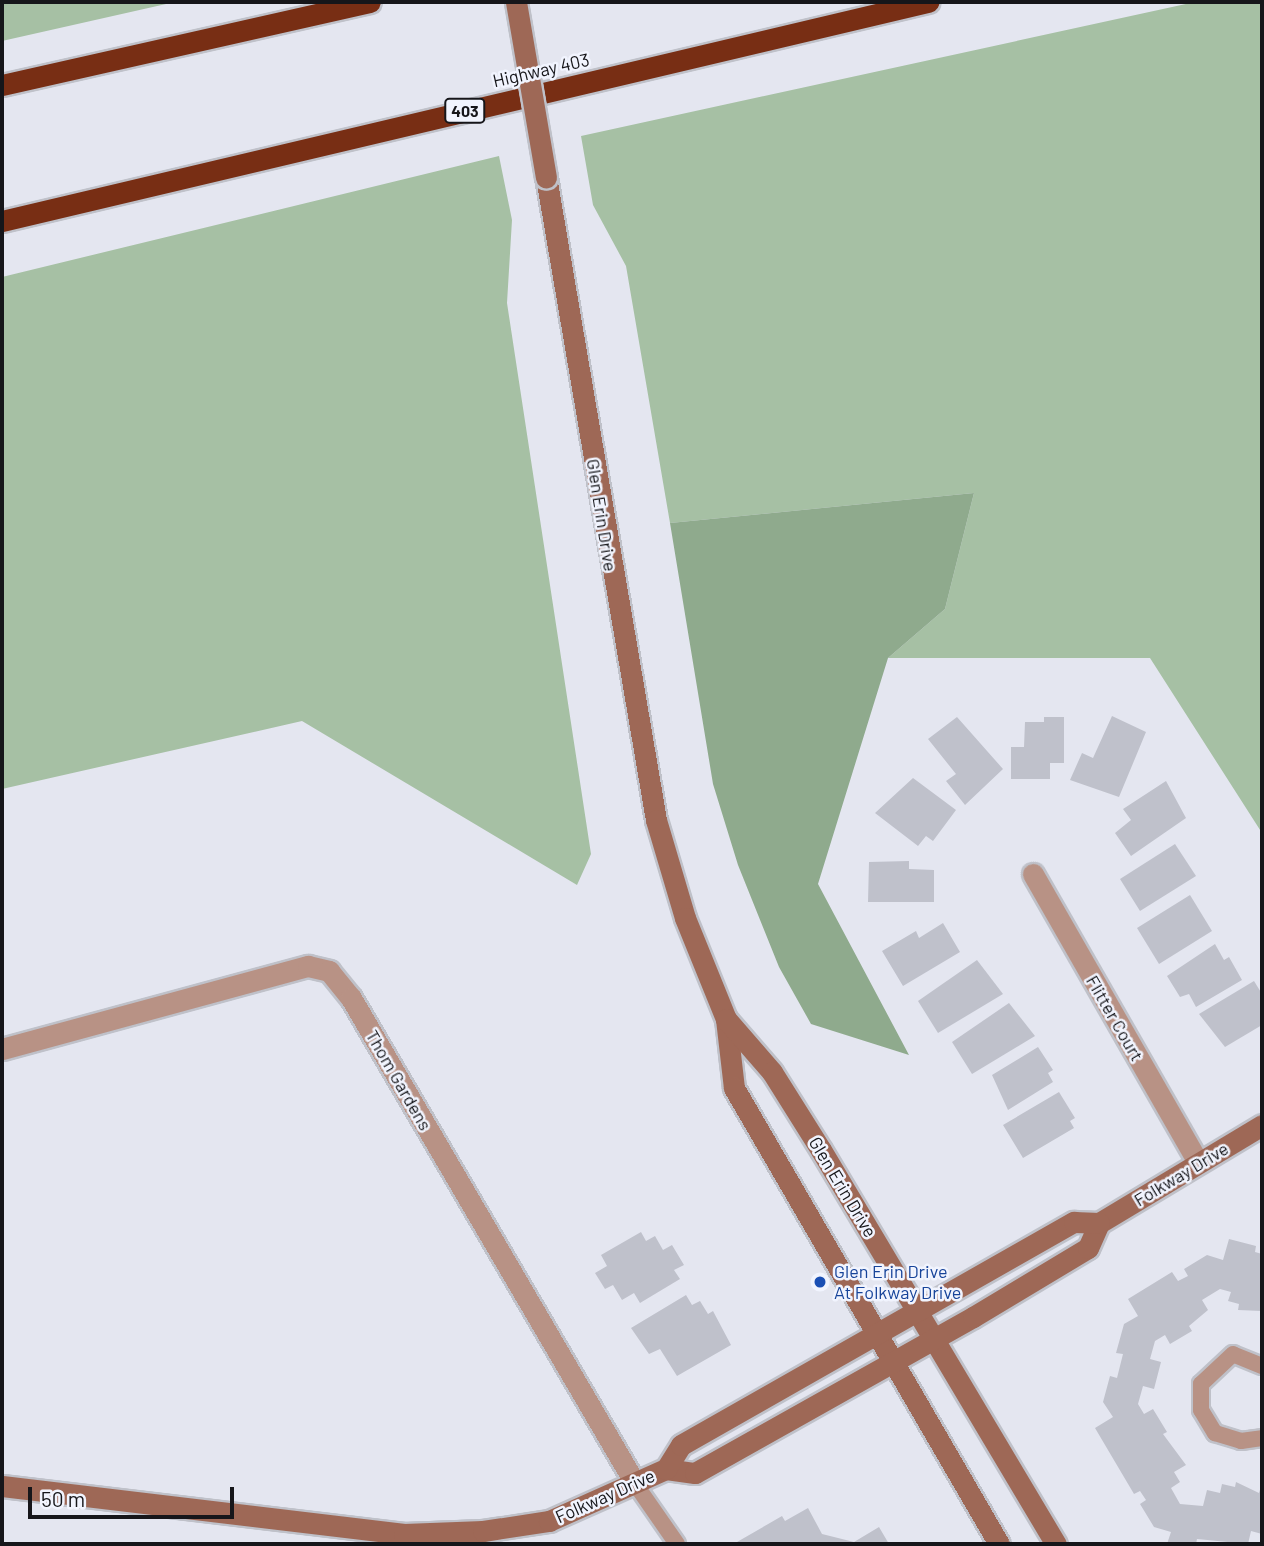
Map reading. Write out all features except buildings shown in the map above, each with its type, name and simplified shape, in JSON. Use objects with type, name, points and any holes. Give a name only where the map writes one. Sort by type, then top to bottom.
[{"type":"highway","points":[[2,85],[370,2]]},
{"type":"highway","name":"Highway 403","points":[[2,221],[928,2]]},
{"type":"street","name":"Glen Erin Drive","points":[[516,2],[656,820],[685,918],[726,1019],[734,1088],[999,1544]]},
{"type":"street","name":"Flitter Court","points":[[1033,874],[1198,1162]]},
{"type":"street","name":"Thom Gardens","points":[[2,1049],[308,966],[329,971],[351,998],[636,1485]]},
{"type":"street","name":"Glen Erin Drive","points":[[726,1019],[772,1072],[1056,1544]]},
{"type":"street","name":"Folkway Drive","points":[[666,1469],[695,1473],[933,1339],[1088,1248],[1100,1223],[1198,1162],[1260,1132]]},
{"type":"street","name":"Folkway Drive","points":[[2,1486],[404,1539],[549,1521],[636,1485],[666,1469],[681,1445],[875,1332],[1074,1222],[1100,1223]]},
{"type":"lane","points":[[1262,1366],[1233,1354],[1201,1384],[1201,1410],[1215,1433],[1241,1441],[1262,1438]]},
{"type":"lane","points":[[636,1485],[677,1544]]},
{"type":"green space","points":[[2,2],[175,2],[2,41]]},
{"type":"green space","points":[[1195,2],[1262,2],[1262,833],[1150,658],[888,658],[945,609],[974,493],[670,523],[626,266],[593,205],[581,136]]},
{"type":"green space","points":[[499,156],[512,220],[507,303],[591,854],[577,885],[302,721],[2,789],[2,277]]},
{"type":"green space","points":[[974,493],[945,609],[888,658],[818,884],[909,1055],[811,1024],[779,967],[738,865],[713,784],[670,523]]},
{"type":"place","name":"Glen Erin Drive At Folkway Drive","points":[[820,1282]]}]
